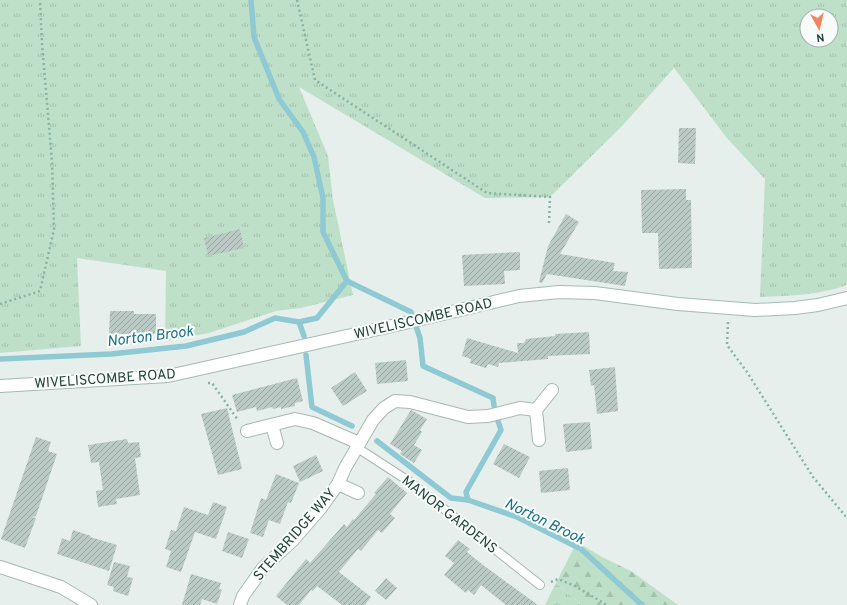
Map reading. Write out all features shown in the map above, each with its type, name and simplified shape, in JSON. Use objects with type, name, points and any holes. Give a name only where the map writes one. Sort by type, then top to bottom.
[{"type":"main road","name":"WIVELISCOMBE ROAD","points":[[0,386],[168,376],[519,296],[559,292],[594,293],[678,304],[755,310],[795,308],[847,298]]},
{"type":"main road","points":[[538,440],[536,410],[552,390]]},
{"type":"main road","name":"STEMBRIDGE WAY","points":[[240,605],[243,596],[263,568],[293,540],[320,509],[338,484],[373,420],[384,408],[395,401],[410,402],[468,417],[488,416],[520,408],[536,410]]},
{"type":"main road","points":[[247,431],[295,419],[313,423],[358,445]]},
{"type":"main road","points":[[272,425],[277,443]]},
{"type":"main road","name":"STEMBRIDGE WAY","points":[[338,484],[358,492]]},
{"type":"main road","points":[[0,567],[61,587],[91,605]]},
{"type":"lane","name":"MANOR GARDENS","points":[[358,445],[410,482],[540,585]]},
{"type":"path","points":[[0,304],[40,291],[54,229],[52,161],[42,44],[40,0]]},
{"type":"path","points":[[297,0],[315,80],[487,193],[550,197],[549,223]]},
{"type":"path","points":[[729,308],[727,344],[747,372],[813,477],[847,518]]},
{"type":"path","points":[[205,382],[212,383],[247,431]]},
{"type":"path","points":[[540,585],[558,579],[575,586],[607,605]]},
{"type":"green space","points":[[0,0],[847,0],[847,285],[816,293],[760,297],[765,179],[726,137],[674,68],[622,126],[550,197],[485,198],[299,87],[328,156],[333,200],[353,295],[301,308],[276,311],[209,333],[165,341],[166,271],[77,258],[81,346],[0,353]]},
{"type":"green space","points":[[577,542],[602,557],[631,571],[678,605],[582,605],[556,583]]},
{"type":"green space","points":[[556,583],[582,605],[545,605]]},
{"type":"building","points":[[679,128],[696,128],[695,164],[678,163]]},
{"type":"building","points":[[686,189],[686,200],[691,200],[692,268],[659,269],[658,233],[642,233],[641,190]]},
{"type":"building","points":[[566,214],[579,222],[560,254],[615,263],[613,271],[628,272],[625,286],[547,274],[542,283],[539,282],[548,246]]},
{"type":"building","points":[[240,229],[244,248],[208,256],[204,238]]},
{"type":"building","points":[[520,252],[520,270],[504,271],[505,284],[464,286],[462,255]]},
{"type":"building","points":[[110,311],[134,311],[134,314],[156,314],[156,334],[109,334]]},
{"type":"building","points":[[589,332],[590,354],[548,356],[548,359],[499,363],[498,367],[488,364],[486,368],[470,363],[471,359],[462,356],[467,338],[518,353],[517,343],[524,343],[526,339],[555,336],[555,334]]},
{"type":"building","points":[[406,360],[408,381],[377,384],[375,363]]},
{"type":"building","points":[[615,367],[618,411],[597,414],[594,385],[591,386],[589,370]]},
{"type":"building","points":[[355,372],[367,391],[343,406],[331,388]]},
{"type":"building","points":[[297,378],[303,401],[295,403],[295,406],[281,409],[281,407],[273,409],[272,407],[257,411],[256,407],[237,412],[232,395]]},
{"type":"building","points":[[227,408],[242,469],[218,475],[201,414]]},
{"type":"building","points":[[411,410],[427,419],[420,430],[422,432],[414,445],[422,450],[414,463],[400,454],[402,451],[390,444]]},
{"type":"building","points":[[590,422],[592,449],[566,452],[563,424]]},
{"type":"building","points":[[36,437],[51,442],[48,451],[57,454],[36,516],[32,517],[36,518],[25,548],[1,539]]},
{"type":"building","points":[[127,439],[128,443],[139,442],[141,457],[135,458],[140,495],[116,499],[117,504],[98,507],[96,491],[103,490],[99,462],[91,463],[88,445]]},
{"type":"building","points":[[504,444],[530,457],[519,478],[493,464]]},
{"type":"building","points":[[316,455],[323,471],[300,482],[293,466]]},
{"type":"building","points":[[568,468],[570,490],[541,493],[539,471]]},
{"type":"building","points":[[276,474],[299,483],[291,503],[288,502],[280,524],[269,520],[263,537],[250,533],[261,498],[266,500]]},
{"type":"building","points":[[388,477],[407,493],[390,514],[395,518],[382,533],[378,530],[361,551],[358,549],[339,572],[371,597],[365,605],[342,605],[317,586],[313,591],[311,590],[299,605],[287,605],[276,596],[306,559],[310,563],[344,524],[347,527],[353,519],[354,520]]},
{"type":"building","points":[[213,502],[227,507],[216,539],[195,532],[181,572],[166,567],[171,551],[165,549],[171,530],[176,531],[184,507],[208,515]]},
{"type":"building","points":[[73,530],[117,545],[109,571],[57,554],[62,538],[70,541]]},
{"type":"building","points":[[228,532],[249,539],[242,558],[222,551]]},
{"type":"building","points":[[458,540],[470,549],[467,552],[483,565],[538,605],[506,605],[481,585],[474,595],[468,590],[466,593],[444,575],[454,563],[445,556]]},
{"type":"building","points":[[114,562],[130,566],[127,577],[133,578],[128,596],[113,591],[114,587],[107,585]]},
{"type":"building","points":[[191,574],[221,583],[219,589],[222,590],[217,604],[202,599],[200,605],[182,605]]},
{"type":"building","points":[[386,578],[397,588],[386,600],[375,591]]},
{"type":"waterway","points":[[251,0],[254,37],[279,99],[303,132],[314,157],[323,198],[323,232],[347,281]]},
{"type":"waterway","name":"Norton Brook","points":[[0,359],[111,354],[186,346],[244,332],[275,318],[299,322],[317,318],[347,281],[411,312],[420,338],[423,366],[493,398],[494,406]]},
{"type":"waterway","name":"Norton Brook","points":[[299,322],[304,336]]},
{"type":"waterway","name":"Norton Brook","points":[[306,355],[312,407],[352,426]]},
{"type":"waterway","name":"Norton Brook","points":[[498,421],[501,430],[466,492],[468,500],[517,517],[581,549],[642,605]]},
{"type":"waterway","name":"Norton Brook","points":[[377,441],[451,498],[468,500]]}]
